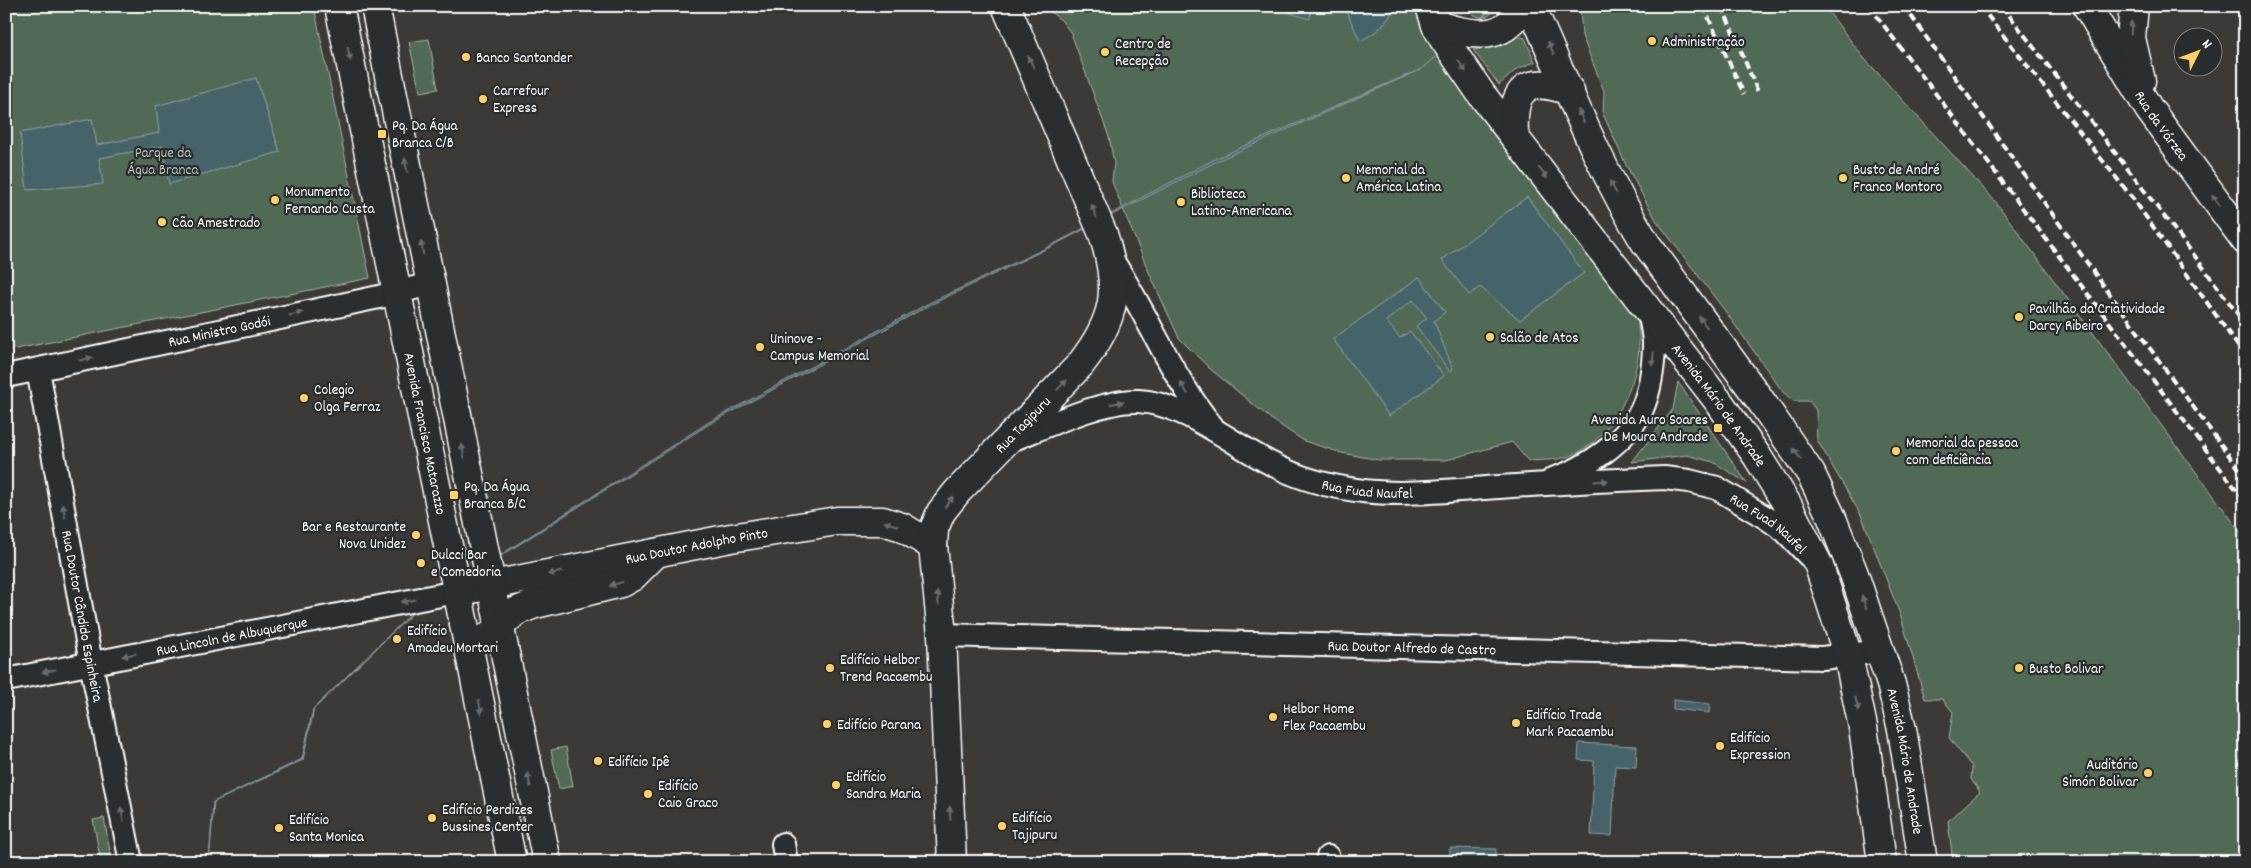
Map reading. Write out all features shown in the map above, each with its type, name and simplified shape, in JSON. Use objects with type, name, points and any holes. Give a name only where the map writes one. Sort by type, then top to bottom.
[{"type":"street","name":"Avenida Francisco Matarazzo","points":[[339,6],[512,862]]},
{"type":"street","points":[[375,6],[546,862]]},
{"type":"street","name":"Rua Tagipuru","points":[[952,862],[942,635],[934,529],[941,512],[957,492],[1069,379],[1095,346],[1107,325],[1113,301],[1110,257],[1089,200],[1006,6]]},
{"type":"street","points":[[1433,16],[1472,34],[1487,34],[1500,30],[1511,22],[1522,6]]},
{"type":"street","points":[[1531,6],[1570,91]]},
{"type":"street","name":"Rua da Várzea","points":[[2087,6],[2149,109],[2245,240]]},
{"type":"street","points":[[2134,6],[2131,38],[2134,58],[2149,109]]},
{"type":"street","name":"Avenida Mário de Andrade","points":[[1433,16],[1476,87],[1719,402],[1757,456],[1787,504],[1819,566],[1848,656],[1863,727],[1882,862]]},
{"type":"street","points":[[1514,135],[1513,111],[1520,93],[1527,87],[1544,84],[1570,91]]},
{"type":"street","name":"Avenida Mário de Andrade","points":[[1570,91],[1608,178],[1645,242],[1763,404],[1810,474],[1834,525],[1880,648],[1902,729],[1923,862]]},
{"type":"street","name":"Rua Fuad Naufel","points":[[1110,257],[1142,309],[1181,384],[1212,427]]},
{"type":"street","name":"Rua Ministro Godói","points":[[6,376],[430,284]]},
{"type":"street","name":"Rua Fuad Naufel","points":[[1535,484],[1572,472],[1591,462],[1612,445],[1642,410],[1650,387],[1654,355],[1649,311]]},
{"type":"street","name":"Rua Doutor Cândido Espinheira","points":[[38,370],[91,663],[131,862]]},
{"type":"street","name":"Rua Fuad Naufel","points":[[1005,442],[1095,408],[1138,400],[1159,405],[1212,427],[1269,463],[1293,475],[1326,485],[1365,491],[1447,491],[1535,484],[1664,478],[1689,481],[1717,488],[1768,519],[1785,532],[1819,566]]},
{"type":"street","name":"Rua Doutor Adolpho Pinto","points":[[456,592],[805,525],[863,520],[883,521],[902,527],[934,546]]},
{"type":"street","points":[[470,660],[498,627],[515,612],[532,605],[621,583],[632,577],[654,555]]},
{"type":"street","name":"Rua Lincoln de Albuquerque","points":[[6,680],[456,592]]},
{"type":"street","name":"Rua Doutor Alfredo de Castro","points":[[942,635],[1822,658],[1848,656],[1880,648]]},
{"type":"green space","name":"Parque da Água Branca","points":[[6,6],[314,6],[370,278],[6,351]]},
{"type":"green space","name":"Memorial da América Latina","points":[[1042,6],[1421,6],[1635,313],[1639,331],[1639,351],[1635,371],[1619,411],[1607,428],[1593,442],[1577,453],[1559,459],[1528,461],[1512,442],[1446,460],[1379,460],[1342,453],[1304,441],[1271,419],[1209,368],[1179,338],[1148,270],[1112,182],[1114,163],[1109,137],[1071,33],[1061,20]]},
{"type":"green space","points":[[1466,6],[1499,6],[1491,14],[1478,17]]},
{"type":"green space","points":[[1580,6],[1824,6],[1864,58],[1995,201],[2245,538],[2245,862],[1953,862],[1948,821],[1980,792],[1971,779],[1972,767],[1949,738],[1953,712],[1942,699],[1925,699],[1901,617],[1862,517],[1817,440],[1816,410],[1809,401],[1793,401],[1783,392],[1656,220],[1626,165],[1603,114],[1604,91],[1582,36]]},
{"type":"green space","points":[[1517,36],[1525,38],[1535,62],[1517,69],[1499,85],[1473,50],[1502,45]]},
{"type":"green space","points":[[429,39],[438,89],[420,92],[409,42]]},
{"type":"green space","points":[[1678,382],[1747,483],[1713,462],[1687,455],[1632,462],[1673,409]]},
{"type":"green space","points":[[566,747],[573,786],[559,789],[551,750]]},
{"type":"green space","points":[[104,818],[112,862],[101,862],[93,820]]},
{"type":"water","points":[[1282,6],[1311,8],[1310,19],[1290,13]]},
{"type":"water","points":[[1344,6],[1394,6],[1385,23],[1371,35],[1360,41]]},
{"type":"water","points":[[1496,6],[1422,69],[1219,160],[1050,247],[930,305],[711,423],[417,609],[314,709],[303,760],[214,802],[209,862],[213,802],[302,759],[313,709],[417,608],[709,422],[929,303],[1050,246],[1217,158],[1421,69]]},
{"type":"water","points":[[256,78],[280,152],[169,184],[163,146],[99,158],[103,184],[27,190],[20,133],[92,119],[97,145],[159,133],[156,106]]},
{"type":"water","points":[[1527,197],[1584,273],[1520,320],[1480,287],[1469,295],[1442,260]]},
{"type":"water","points":[[1419,277],[1445,312],[1434,321],[1453,369],[1450,372],[1416,326],[1427,318],[1413,300],[1386,321],[1400,338],[1410,331],[1444,376],[1389,416],[1333,339]]},
{"type":"water","points":[[1673,700],[1710,704],[1709,713],[1673,709]]},
{"type":"water","points":[[1579,743],[1637,746],[1636,767],[1615,766],[1612,836],[1591,835],[1594,761],[1578,760]]},
{"type":"water","points":[[1450,848],[1496,849],[1496,862],[1449,862]]},
{"type":"railway","points":[[1703,6],[1744,94]]},
{"type":"railway","points":[[1722,6],[1758,92]]},
{"type":"railway","points":[[1869,6],[2245,501]]},
{"type":"railway","points":[[1904,6],[2098,278],[2245,477]]},
{"type":"railway","points":[[1980,6],[2134,200],[2245,356]]},
{"type":"railway","points":[[2002,6],[2245,324]]},
{"type":"place","name":"Administração","points":[[1652,41]]},
{"type":"place","name":"Centro de Recepção","points":[[1105,52]]},
{"type":"place","name":"Banco Santander","points":[[466,57]]},
{"type":"place","name":"Carrefour Express","points":[[483,99]]},
{"type":"place","name":"Pq. Da Água Branca C/B","points":[[382,134]]},
{"type":"place","name":"Memorial da América Latina","points":[[1346,178]]},
{"type":"place","name":"Busto de André Franco Montoro","points":[[1843,178]]},
{"type":"place","name":"Monumento Fernando Custa","points":[[275,200]]},
{"type":"place","name":"Biblioteca Latino-Americana","points":[[1181,202]]},
{"type":"place","name":"Cão Amestrado","points":[[162,222]]},
{"type":"place","name":"Pavilhão da Criatividade Darcy Ribeiro","points":[[2019,317]]},
{"type":"place","name":"Salão de Atos","points":[[1490,337]]},
{"type":"place","name":"Uninove - Campus Memorial","points":[[760,347]]},
{"type":"place","name":"Colegio Olga Ferraz","points":[[304,398]]},
{"type":"place","name":"Avenida Auro Soares De Moura Andrade","points":[[1718,428]]},
{"type":"place","name":"Memorial da pessoa com deficiência","points":[[1896,451]]},
{"type":"place","name":"Pq. Da Água Branca B/C","points":[[454,495]]},
{"type":"place","name":"Bar e Restaurante Nova Unidez","points":[[416,535]]},
{"type":"place","name":"Dulcci Bar e Comedoria","points":[[421,563]]},
{"type":"place","name":"Edifício Amadeu Mortari","points":[[397,639]]},
{"type":"place","name":"Edifício Helbor Trend Pacaembu","points":[[830,668]]},
{"type":"place","name":"Busto Bolivar","points":[[2019,668]]},
{"type":"place","name":"Helbor Home Flex Pacaembu","points":[[1273,717]]},
{"type":"place","name":"Edifício Trade Mark Pacaembu","points":[[1516,723]]},
{"type":"place","name":"Edifício Parana","points":[[827,724]]},
{"type":"place","name":"Edifício Expression","points":[[1720,746]]},
{"type":"place","name":"Edifício Ipê","points":[[598,761]]},
{"type":"place","name":"Auditório Simón Bolivar","points":[[2148,773]]},
{"type":"place","name":"Edifício Sandra Maria","points":[[836,785]]},
{"type":"place","name":"Edifício Caio Graco","points":[[648,794]]},
{"type":"place","name":"Edifício Perdizes Bussines Center","points":[[432,818]]},
{"type":"place","name":"Edifício Tajipuru","points":[[1002,826]]},
{"type":"place","name":"Edifício Santa Monica","points":[[279,828]]}]
